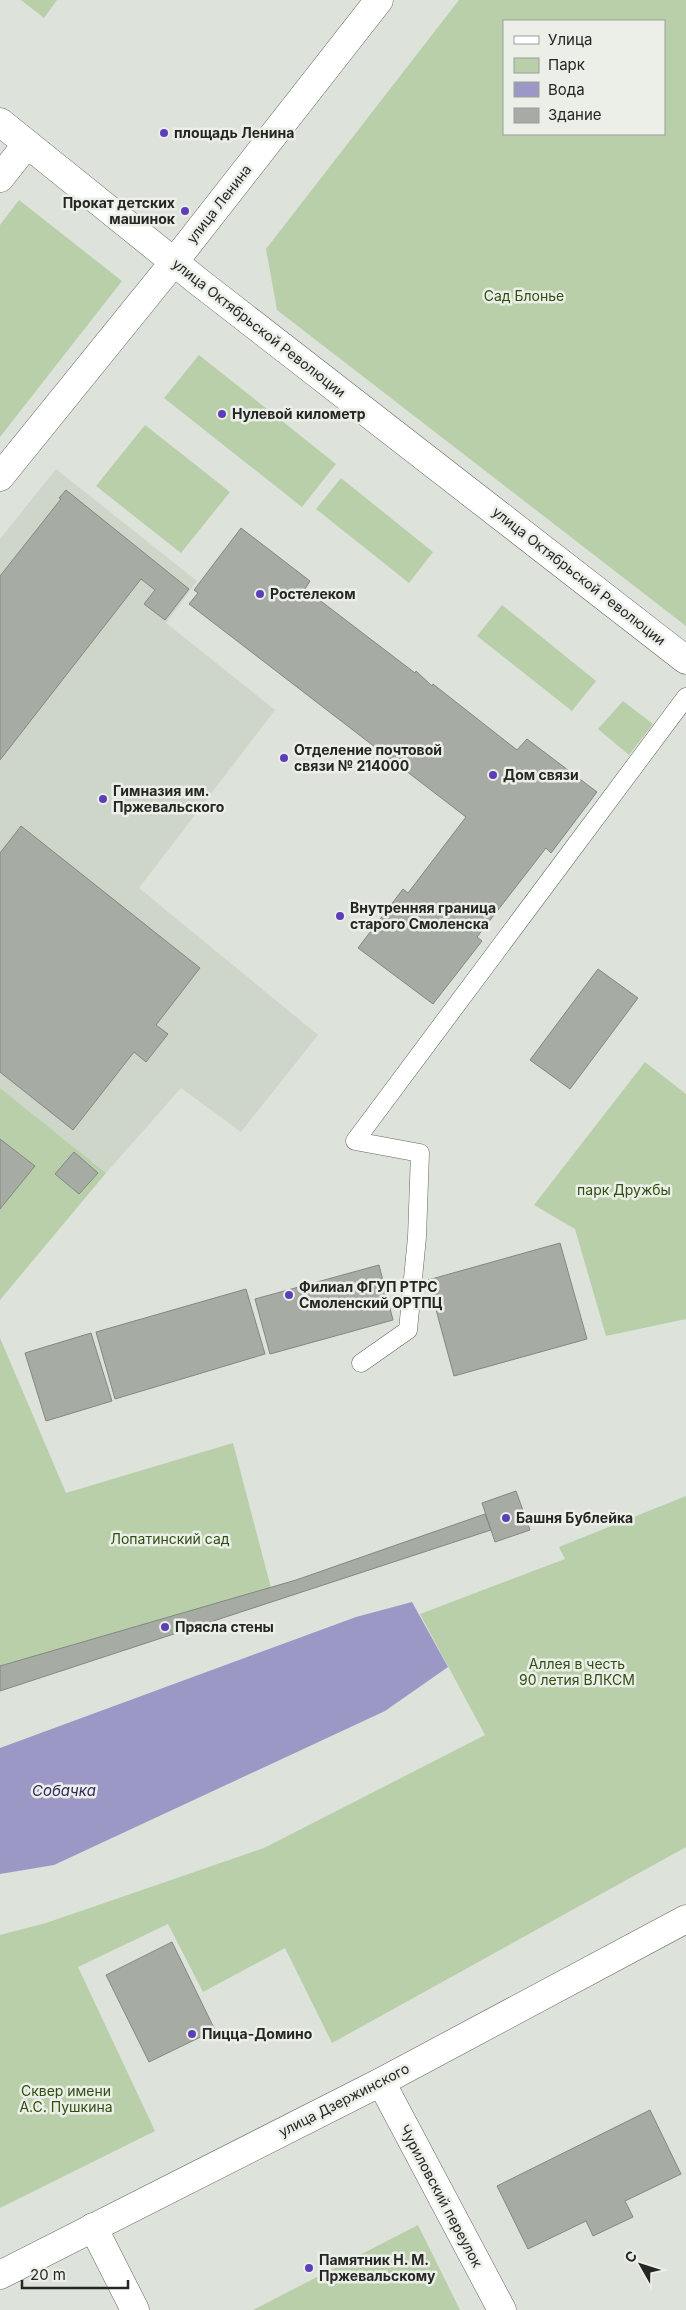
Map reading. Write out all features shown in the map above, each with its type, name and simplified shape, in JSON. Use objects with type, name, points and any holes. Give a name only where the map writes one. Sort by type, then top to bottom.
[{"type":"street","name":"улица Ленина","points":[[0,477],[174,262],[379,0]]},
{"type":"street","name":"улица Октябрьской Революции","points":[[0,122],[174,262],[686,660]]},
{"type":"street","points":[[0,178],[27,144]]},
{"type":"street","name":"улица Дзержинского","points":[[0,2275],[381,2082],[686,1919]]},
{"type":"street","name":"Чуриловский переулок","points":[[381,2082],[502,2310]]},
{"type":"street","points":[[93,2227],[135,2310]]},
{"type":"lane","points":[[361,1363],[408,1330],[417,1237],[420,1153],[355,1141],[686,697]]},
{"type":"shaded area","name":"Гимназия им. Пржевальского","points":[[56,469],[197,581],[166,623],[275,710],[139,888],[318,1035],[241,1132],[181,1088],[106,1173],[0,1088],[0,539]]},
{"type":"green space","points":[[21,0],[57,0],[44,18]]},
{"type":"green space","name":"Сад Блонье","points":[[459,0],[686,0],[686,626],[277,310],[266,249]]},
{"type":"green space","points":[[19,200],[122,281],[0,437],[0,225]]},
{"type":"green space","points":[[199,355],[336,464],[302,507],[164,398]]},
{"type":"green space","points":[[145,425],[230,492],[181,553],[96,486]]},
{"type":"green space","points":[[341,478],[433,552],[409,583],[316,509]]},
{"type":"green space","points":[[502,605],[596,681],[572,711],[477,636]]},
{"type":"green space","points":[[623,701],[653,724],[629,755],[598,729]]},
{"type":"green space","name":"парк Дружбы","points":[[645,1062],[686,1094],[686,1319],[606,1336],[575,1229],[534,1205]]},
{"type":"green space","points":[[0,1088],[106,1173],[0,1300]]},
{"type":"green space","name":"Лопатинский сад","points":[[0,1338],[66,1493],[233,1443],[271,1588],[0,1666]]},
{"type":"green space","name":"Аллея в честь 90 летия ВЛКСМ","points":[[686,1496],[686,1847],[332,2043],[285,1948],[203,1992],[168,1924],[78,1967],[155,2131],[0,2208],[0,1935],[46,1923],[264,1848],[485,1735],[420,1614],[565,1559],[559,1547]]},
{"type":"green space","points":[[418,2225],[460,2310],[253,2310]]},
{"type":"water","name":"Собачка","points":[[412,1602],[448,1667],[385,1711],[54,1865],[0,1874],[0,1748],[356,1617]]},
{"type":"building","points":[[66,490],[189,589],[165,620],[144,604],[155,590],[141,579],[0,760],[0,576],[61,499],[59,498]]},
{"type":"building","name":"Дом связи","points":[[241,528],[310,581],[305,589],[415,673],[416,671],[432,686],[433,684],[517,750],[527,739],[597,792],[551,853],[546,848],[477,937],[482,941],[433,1004],[358,948],[403,889],[408,893],[466,817],[189,604],[198,593],[194,590]]},
{"type":"building","points":[[21,826],[200,968],[156,1025],[168,1034],[146,1062],[134,1052],[73,1130],[0,1072],[0,853]]},
{"type":"building","points":[[598,969],[638,998],[570,1089],[530,1060]]},
{"type":"building","points":[[0,1139],[35,1166],[0,1209]]},
{"type":"building","points":[[74,1152],[98,1173],[79,1194],[55,1174]]},
{"type":"building","points":[[560,1243],[587,1339],[454,1376],[428,1280]]},
{"type":"building","points":[[379,1265],[393,1320],[270,1354],[255,1299]]},
{"type":"building","points":[[246,1289],[265,1354],[115,1399],[96,1332]]},
{"type":"building","points":[[91,1333],[112,1401],[46,1421],[25,1353]]},
{"type":"building","name":"Башня Бублейка","points":[[516,1491],[530,1530],[495,1542],[482,1503]]},
{"type":"building","name":"Прясла стены","points":[[485,1514],[491,1530],[0,1691],[0,1666],[296,1580]]},
{"type":"building","points":[[172,1942],[215,2030],[149,2062],[106,1975]]},
{"type":"building","points":[[650,2110],[681,2174],[625,2201],[633,2217],[593,2236],[586,2221],[528,2249],[497,2186]]},
{"type":"place","name":"площадь Ленина","points":[[164,133]]},
{"type":"place","name":"Прокат детских машинок","points":[[185,211]]},
{"type":"place","name":"Нулевой километр","points":[[222,414]]},
{"type":"place","name":"Ростелеком","points":[[260,594]]},
{"type":"place","name":"Отделение почтовой связи № 214000","points":[[284,758]]},
{"type":"place","name":"Дом связи","points":[[493,775]]},
{"type":"place","name":"Гимназия им. Пржевальского","points":[[103,799]]},
{"type":"place","name":"Внутренняя граница старого Смоленска","points":[[340,916]]},
{"type":"place","name":"Филиал ФГУП РТРС Смоленский ОРТПЦ","points":[[289,1295]]},
{"type":"place","name":"Башня Бублейка","points":[[506,1518]]},
{"type":"place","name":"Прясла стены","points":[[165,1627]]},
{"type":"place","name":"Пицца-Домино","points":[[192,2034]]},
{"type":"place","name":"Памятник Н. М. Пржевальскому","points":[[309,2268]]},
{"type":"park label","name":"Cквер имени А.С. Пушкина","points":[[66,2100]]}]
